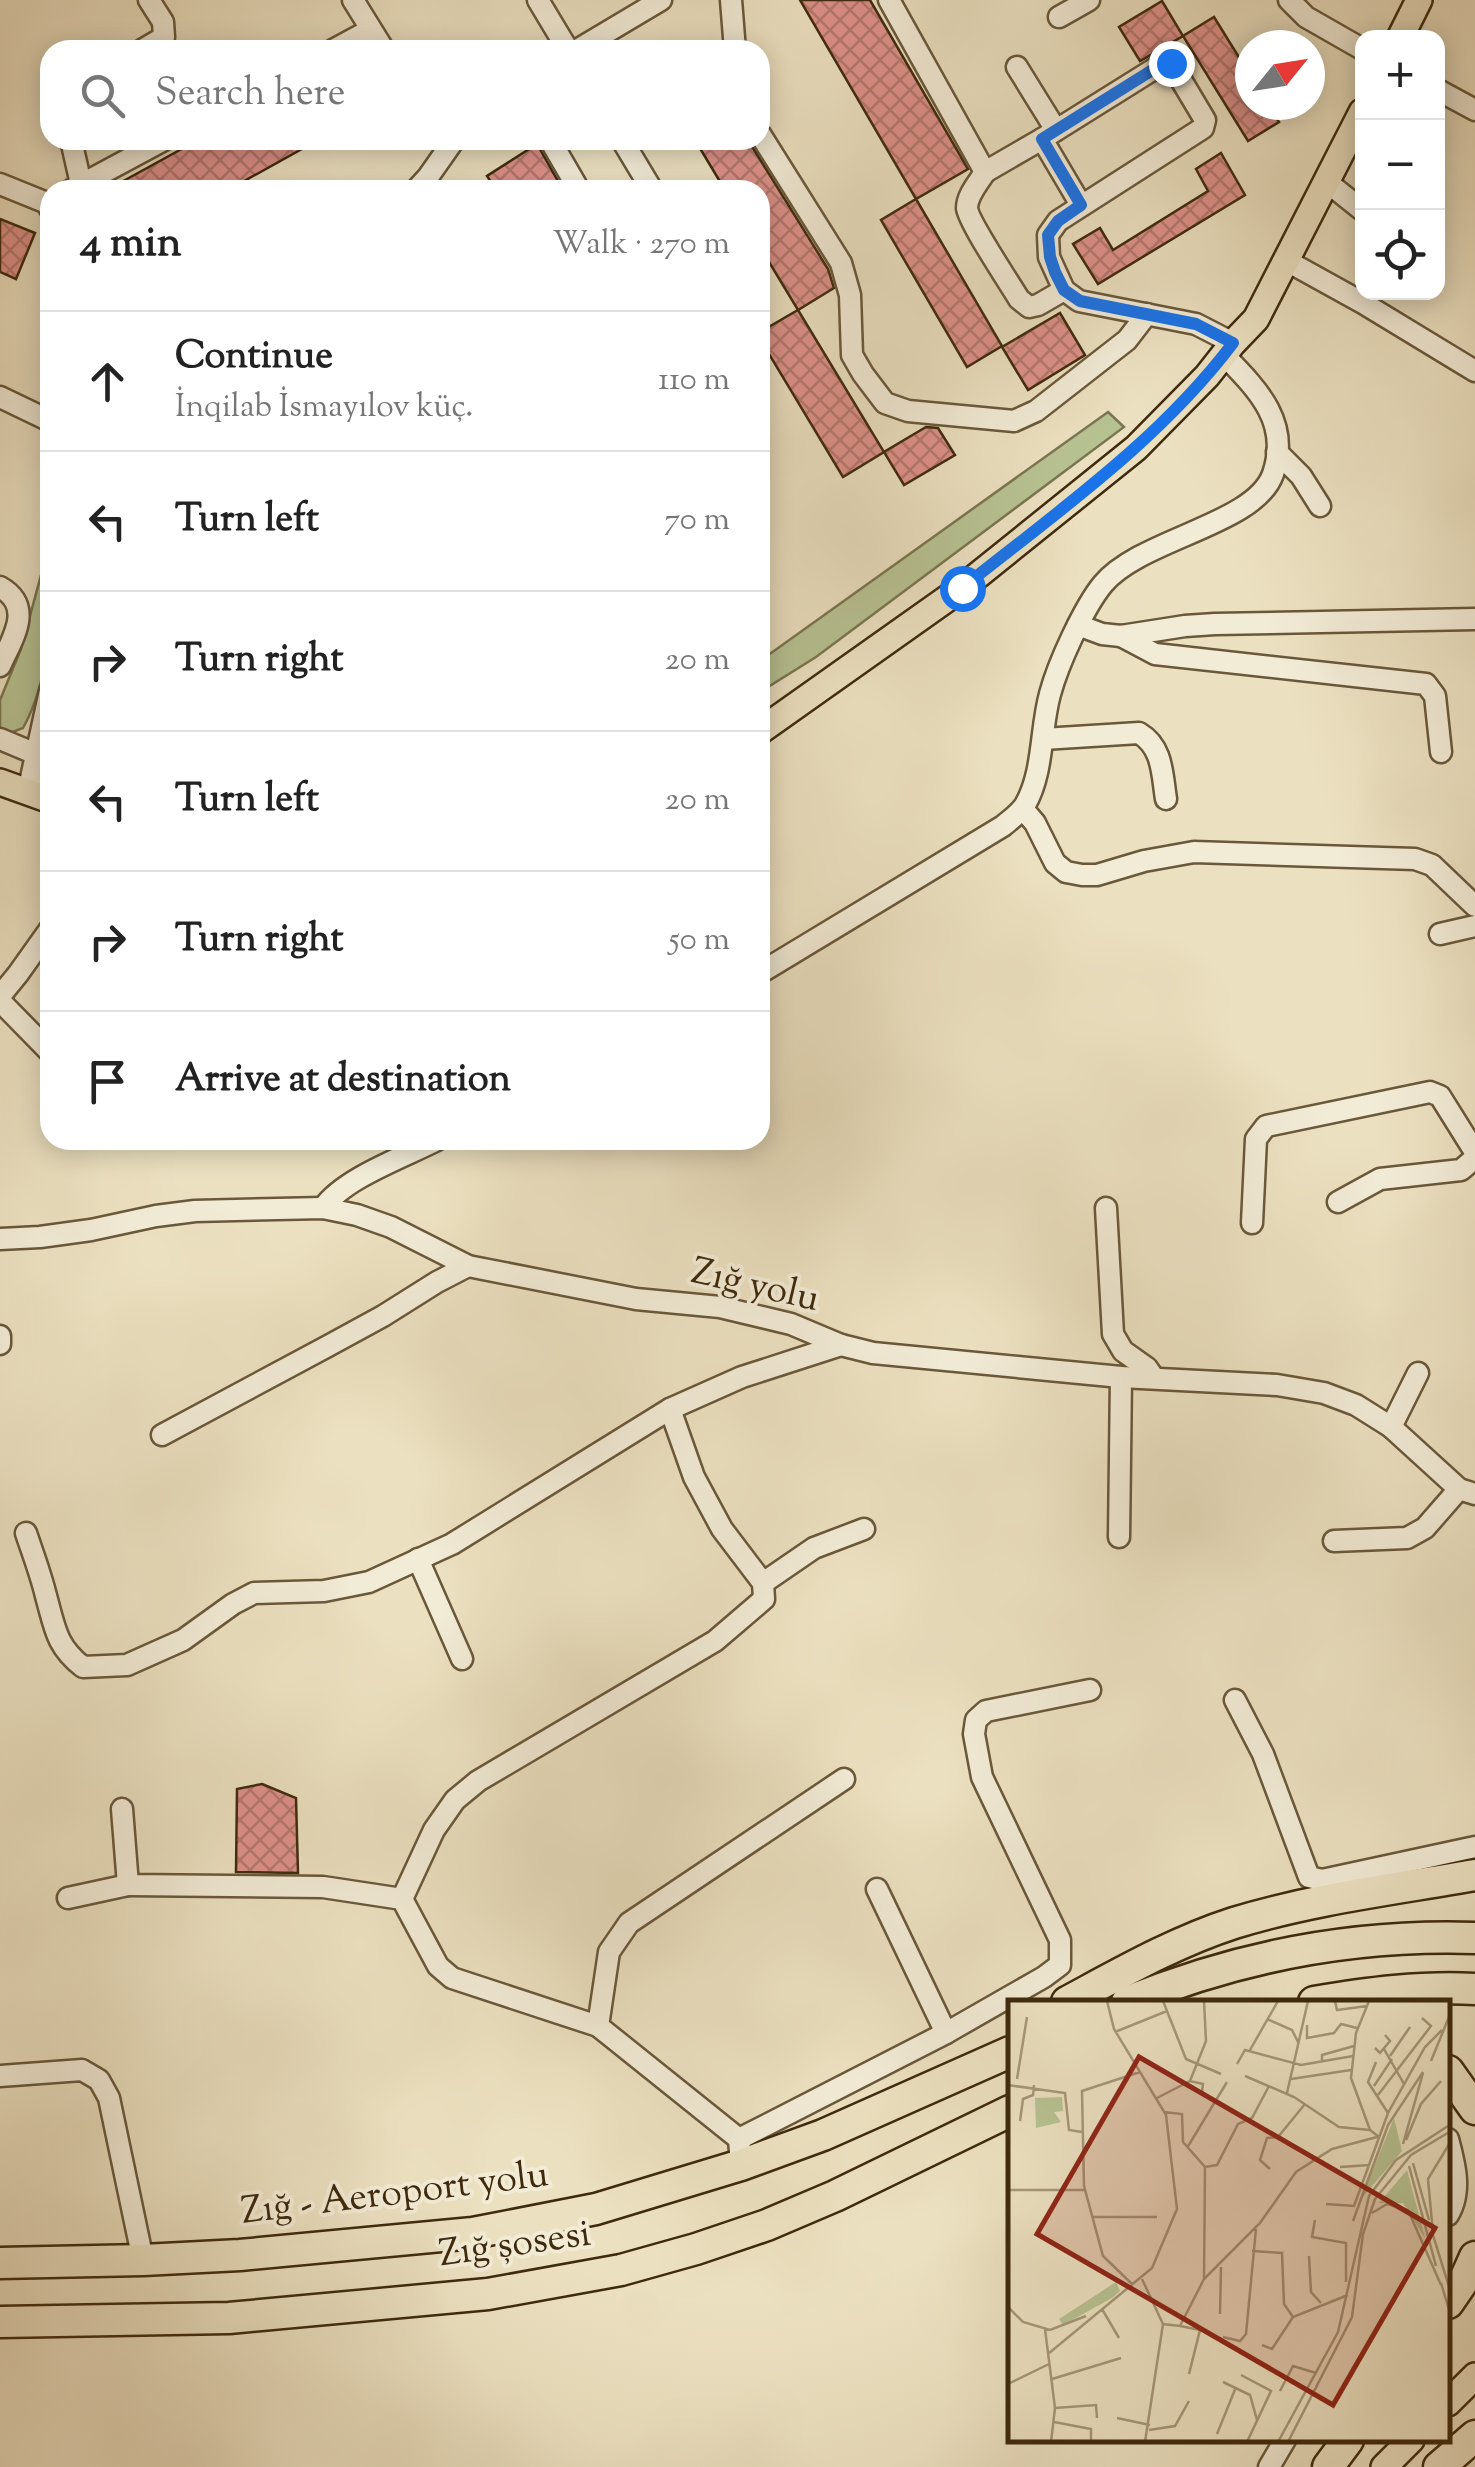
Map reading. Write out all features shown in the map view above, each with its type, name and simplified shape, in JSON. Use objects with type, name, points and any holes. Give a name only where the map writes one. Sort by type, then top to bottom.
[{"type":"highway","points":[[1071,2000],[1187,1940],[1232,1924],[1291,1907],[1475,1874]]},
{"type":"highway","points":[[1132,2000],[1164,1987],[1302,1950],[1434,1936],[1475,1938]]},
{"type":"highway","points":[[1326,2000],[1439,1987],[1475,1989]]},
{"type":"highway","points":[[823,2134],[1008,2034]]},
{"type":"highway","name":"Zığ - Aeroport yolu","points":[[0,2263],[240,2255],[473,2233],[596,2208],[740,2152],[823,2134],[1008,2053]]},
{"type":"highway","points":[[1450,2074],[1475,2108]]},
{"type":"highway","name":"Zığ şosesi","points":[[0,2322],[229,2318],[488,2294],[621,2270],[767,2225],[836,2196],[1008,2111]]},
{"type":"highway","points":[[1450,2300],[1475,2257]]},
{"type":"highway","points":[[1438,2467],[1475,2436]]},
{"type":"highway","points":[[1328,2467],[1347,2442]]},
{"type":"main road","points":[[1404,30],[1419,0]]},
{"type":"main road","points":[[770,723],[962,588],[1136,448],[1207,376],[1256,319],[1358,120]]},
{"type":"main road","points":[[0,782],[39,796]]},
{"type":"main road","points":[[1450,2401],[1475,2376]]},
{"type":"main road","points":[[1438,2467],[1475,2428]]},
{"type":"main road","points":[[1384,2467],[1409,2442]]},
{"type":"street","points":[[149,0],[162,22],[164,38],[160,40]]},
{"type":"street","points":[[353,0],[377,40]]},
{"type":"street","points":[[538,0],[562,40]]},
{"type":"street","points":[[594,40],[661,0]]},
{"type":"street","points":[[731,0],[734,40]]},
{"type":"street","points":[[889,0],[986,172]]},
{"type":"street","points":[[1059,17],[1088,0]]},
{"type":"street","points":[[1289,0],[1306,17],[1355,45]]},
{"type":"street","points":[[352,40],[370,30]]},
{"type":"street","points":[[770,968],[1003,826],[1023,809],[1043,739],[1050,694],[1078,625],[1102,586],[1118,569],[1142,554],[1242,508],[1262,493],[1272,475],[1277,430],[1272,415],[1228,349],[1196,324],[1080,301],[1064,290],[1050,257],[1048,235],[1058,221],[1204,128],[1205,120],[1171,63],[1162,64],[986,172],[969,198],[967,210],[1019,300],[1028,307],[1038,305],[1064,290]]},
{"type":"street","points":[[1018,67],[1081,205]]},
{"type":"street","points":[[1445,94],[1475,110]]},
{"type":"street","points":[[72,150],[75,180]]},
{"type":"street","points":[[89,180],[145,150]]},
{"type":"street","points":[[431,180],[446,150]]},
{"type":"street","points":[[556,150],[573,180]]},
{"type":"street","points":[[628,150],[646,180]]},
{"type":"street","points":[[770,150],[841,263],[850,295],[852,355],[885,403],[908,411],[1014,421],[1036,411],[1127,340],[1147,314]]},
{"type":"street","points":[[1327,182],[1355,204]]},
{"type":"street","points":[[0,184],[40,201]]},
{"type":"street","points":[[1287,262],[1475,371]]},
{"type":"street","points":[[0,397],[40,417]]},
{"type":"street","points":[[1277,452],[1301,476],[1320,506]]},
{"type":"street","points":[[0,588],[18,605],[20,622],[0,666]]},
{"type":"street","points":[[1078,625],[1122,636],[1215,624],[1475,619]]},
{"type":"street","points":[[1122,636],[1155,654],[1426,684],[1435,696],[1441,752]]},
{"type":"street","points":[[1043,739],[1139,733],[1151,740],[1158,753],[1166,800]]},
{"type":"street","points":[[39,796],[36,754],[40,736]]},
{"type":"street","points":[[0,739],[36,754]]},
{"type":"street","points":[[1023,809],[1055,863],[1066,872],[1096,875],[1194,852],[1416,858],[1432,865],[1475,906]]},
{"type":"street","points":[[1440,934],[1475,926]]},
{"type":"street","points":[[40,943],[0,998],[40,1041]]},
{"type":"street","points":[[1252,1224],[1256,1139],[1266,1126],[1430,1092],[1440,1096],[1475,1155],[1461,1170],[1380,1179],[1338,1202]]},
{"type":"street","points":[[322,1208],[345,1186],[418,1150]]},
{"type":"street","name":"Zığ yolu","points":[[0,1239],[92,1230],[195,1211],[322,1208],[391,1227],[468,1266],[636,1299],[720,1307],[791,1324],[840,1346],[872,1353],[1121,1377],[1277,1385],[1324,1394],[1356,1405],[1392,1427],[1467,1492]]},
{"type":"street","points":[[1106,1208],[1113,1334],[1122,1351],[1147,1368],[1154,1378]]},
{"type":"street","points":[[162,1435],[468,1266]]},
{"type":"street","points":[[26,1533],[54,1631],[69,1656],[83,1668],[127,1666],[183,1640],[233,1604],[254,1594],[324,1590],[369,1582],[452,1544],[670,1410],[742,1377],[840,1346]]},
{"type":"street","points":[[1392,1427],[1418,1374]]},
{"type":"street","points":[[1118,1537],[1121,1377]]},
{"type":"street","points":[[402,1899],[434,1830],[455,1800],[478,1781],[714,1641],[764,1599],[764,1583],[722,1528],[694,1477],[670,1410]]},
{"type":"street","points":[[1334,1541],[1407,1538],[1426,1528],[1467,1492]]},
{"type":"street","points":[[764,1583],[814,1548],[864,1529]]},
{"type":"street","points":[[418,1560],[462,1659]]},
{"type":"street","points":[[402,1899],[438,1966],[452,1978],[598,2026],[740,2152],[1060,1965],[1060,1940],[982,1777],[974,1734],[976,1720],[986,1711],[1090,1690]]},
{"type":"street","points":[[1235,1700],[1263,1754],[1309,1877],[1322,1880],[1475,1847]]},
{"type":"street","points":[[598,2026],[609,1952],[629,1923],[844,1779]]},
{"type":"street","points":[[122,1810],[128,1886]]},
{"type":"street","points":[[68,1898],[128,1886],[323,1887],[402,1899]]},
{"type":"street","points":[[877,1889],[946,2032]]},
{"type":"street","points":[[0,2076],[82,2070],[99,2080],[110,2098],[144,2260]]},
{"type":"street","points":[[1450,2147],[1456,2168],[1450,2211]]},
{"type":"street","points":[[1269,2467],[1284,2442]]},
{"type":"green space","points":[[1108,412],[1124,427],[816,657],[770,686],[770,654]]},
{"type":"green space","points":[[40,579],[40,683],[23,728],[10,733],[0,727],[0,700],[21,649]]},
{"type":"building","points":[[800,0],[870,0],[968,169],[916,199]]},
{"type":"building","points":[[1162,1],[1183,36],[1140,61],[1119,27]]},
{"type":"building","points":[[1214,17],[1235,51],[1235,120],[1183,36]]},
{"type":"building","points":[[1235,120],[1278,120],[1279,122],[1248,141]]},
{"type":"building","points":[[180,150],[300,150],[246,180],[125,180]]},
{"type":"building","points":[[528,150],[540,150],[557,180],[490,180],[487,176]]},
{"type":"building","points":[[701,150],[754,150],[828,269],[834,288],[798,310],[770,264],[770,180],[719,180]]},
{"type":"building","points":[[1221,153],[1245,195],[1098,284],[1073,244],[1100,228],[1113,250],[1208,191],[1196,169]]},
{"type":"building","points":[[916,199],[1002,346],[967,367],[881,220]]},
{"type":"building","points":[[0,219],[35,233],[16,279],[0,272]]},
{"type":"building","points":[[798,310],[884,452],[843,477],[770,356],[770,326]]},
{"type":"building","points":[[1060,313],[1085,355],[1028,390],[1002,347]]},
{"type":"building","points":[[926,427],[938,428],[955,455],[904,485],[884,452]]},
{"type":"building","points":[[262,1784],[296,1798],[298,1873],[236,1872],[237,1789]]},
{"type":"route","points":[[962,588],[1136,448],[1207,376],[1233,343],[1196,324],[1080,301],[1064,290],[1050,257],[1048,235],[1058,221],[1081,205],[1042,139],[1162,64],[1171,63]]}]
